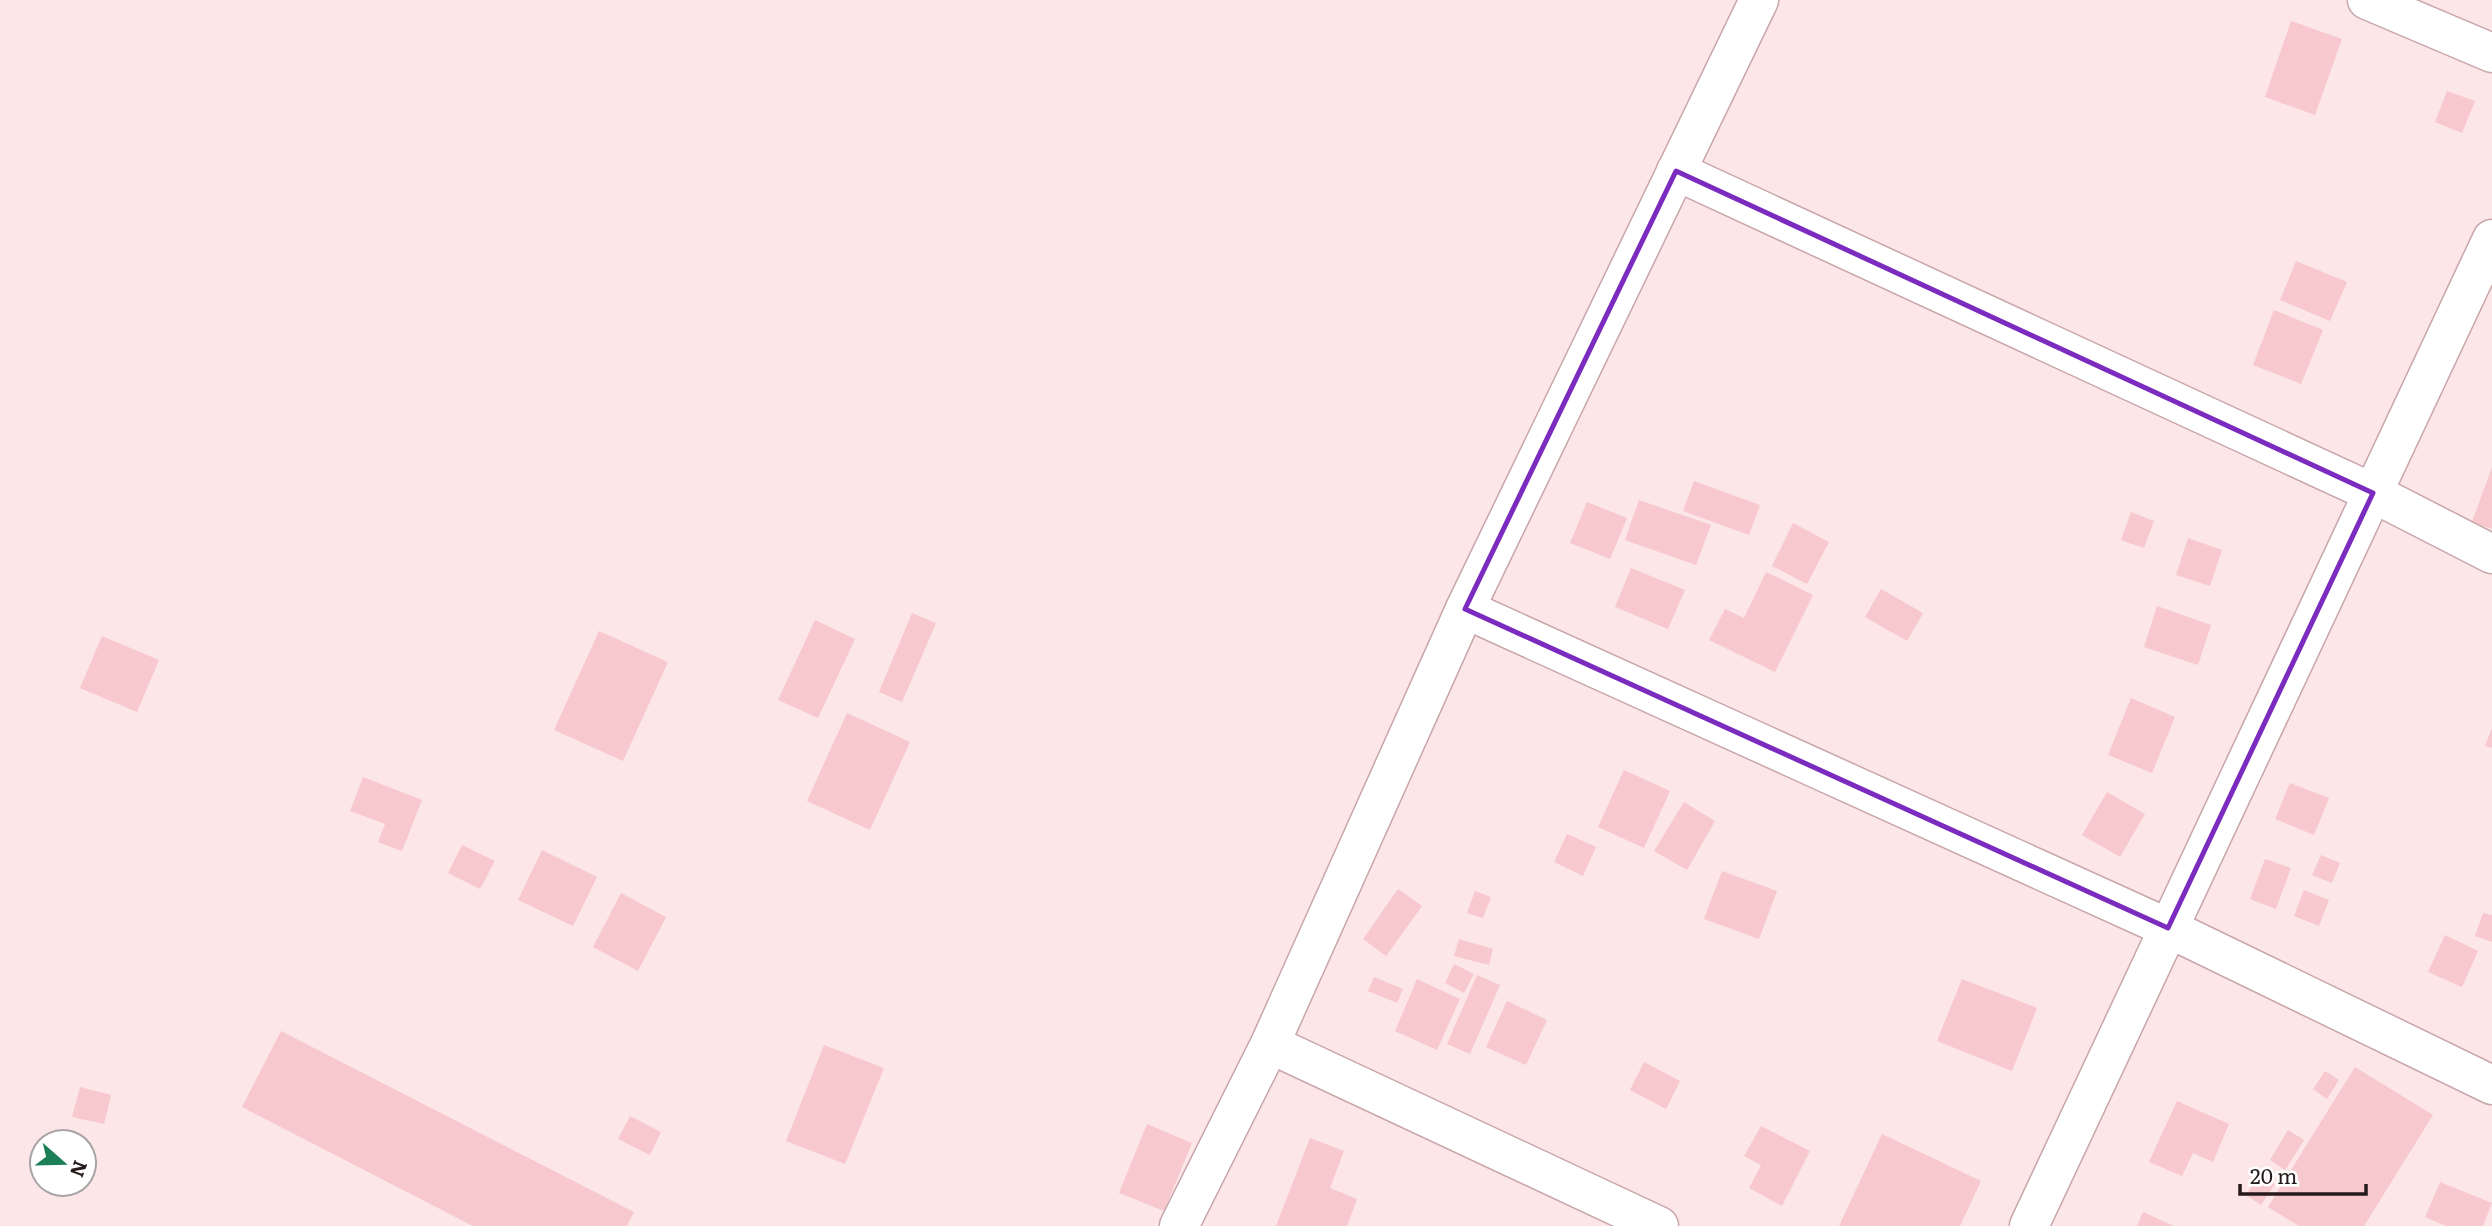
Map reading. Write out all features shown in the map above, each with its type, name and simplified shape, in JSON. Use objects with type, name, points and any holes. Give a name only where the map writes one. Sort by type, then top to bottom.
[{"type":"street","points":[[1179,1226],[1270,1044],[1465,608],[1759,0]]},
{"type":"street","points":[[2367,0],[2492,53]]},
{"type":"street","points":[[1676,172],[2373,493],[2492,554]]},
{"type":"street","points":[[2029,1226],[2492,239]]},
{"type":"street","points":[[1465,608],[2168,928],[2492,1085]]},
{"type":"street","points":[[1270,1044],[1659,1226]]},
{"type":"highlighted area","points":[[1676,171],[2373,493],[2168,928],[1465,609]]},
{"type":"building","points":[[2291,21],[2342,39],[2315,115],[2265,97]]},
{"type":"building","points":[[2447,91],[2475,101],[2462,133],[2435,122]]},
{"type":"building","points":[[2296,261],[2347,282],[2330,321],[2280,300]]},
{"type":"building","points":[[2274,310],[2323,330],[2301,384],[2253,365]]},
{"type":"building","points":[[2492,467],[2492,529],[2472,522]]},
{"type":"building","points":[[1694,481],[1760,505],[1749,535],[1683,511]]},
{"type":"building","points":[[1639,500],[1711,525],[1696,565],[1625,540]]},
{"type":"building","points":[[1587,502],[1627,518],[1610,559],[1570,543]]},
{"type":"building","points":[[2131,512],[2154,521],[2144,548],[2121,540]]},
{"type":"building","points":[[1793,523],[1829,542],[1807,584],[1772,566]]},
{"type":"building","points":[[2188,538],[2222,550],[2210,586],[2176,575]]},
{"type":"building","points":[[1631,568],[1685,590],[1668,629],[1615,607]]},
{"type":"building","points":[[1766,572],[1813,595],[1775,672],[1709,640],[1725,609],[1744,618]]},
{"type":"building","points":[[1881,589],[1923,613],[1907,641],[1865,617]]},
{"type":"building","points":[[2157,606],[2211,625],[2198,665],[2144,647]]},
{"type":"building","points":[[912,613],[936,623],[902,702],[879,692]]},
{"type":"building","points":[[815,620],[855,639],[818,718],[778,700]]},
{"type":"building","points":[[599,631],[668,662],[623,761],[554,730]]},
{"type":"building","points":[[102,636],[159,660],[137,712],[80,688]]},
{"type":"building","points":[[2131,698],[2175,717],[2152,773],[2108,755]]},
{"type":"building","points":[[847,713],[910,742],[870,830],[807,801]]},
{"type":"building","points":[[2492,728],[2492,748],[2485,746]]},
{"type":"building","points":[[1624,770],[1670,791],[1644,848],[1598,827]]},
{"type":"building","points":[[363,777],[422,800],[402,851],[378,842],[385,824],[350,811]]},
{"type":"building","points":[[2290,783],[2329,798],[2314,835],[2275,819]]},
{"type":"building","points":[[2107,792],[2145,814],[2120,857],[2082,835]]},
{"type":"building","points":[[1684,802],[1715,821],[1687,870],[1654,851]]},
{"type":"building","points":[[1567,834],[1596,847],[1583,876],[1554,862]]},
{"type":"building","points":[[462,845],[495,861],[480,889],[448,873]]},
{"type":"building","points":[[542,850],[597,877],[573,926],[518,900]]},
{"type":"building","points":[[2321,855],[2340,863],[2332,883],[2312,875]]},
{"type":"building","points":[[2265,859],[2291,868],[2276,909],[2250,899]]},
{"type":"building","points":[[1722,871],[1777,891],[1759,939],[1704,919]]},
{"type":"building","points":[[1398,889],[1422,906],[1386,956],[1363,939]]},
{"type":"building","points":[[2304,890],[2329,900],[2319,926],[2294,916]]},
{"type":"building","points":[[1475,891],[1491,897],[1483,918],[1467,913]]},
{"type":"building","points":[[621,893],[666,917],[638,971],[593,947]]},
{"type":"building","points":[[2483,913],[2492,915],[2492,942],[2475,936]]},
{"type":"building","points":[[2445,935],[2478,951],[2462,987],[2428,972]]},
{"type":"building","points":[[1459,939],[1493,949],[1489,965],[1454,956]]},
{"type":"building","points":[[1454,964],[1474,974],[1464,993],[1445,983]]},
{"type":"building","points":[[1477,975],[1500,985],[1470,1054],[1447,1044]]},
{"type":"building","points":[[1374,977],[1403,989],[1397,1003],[1368,991]]},
{"type":"building","points":[[1417,979],[1460,999],[1437,1050],[1395,1031]]},
{"type":"building","points":[[1962,979],[2037,1008],[2012,1071],[1937,1041]]},
{"type":"building","points":[[1507,1001],[1547,1020],[1526,1065],[1486,1047]]},
{"type":"building","points":[[281,1031],[634,1212],[627,1226],[473,1226],[242,1107]]},
{"type":"building","points":[[824,1045],[884,1068],[845,1164],[786,1141]]},
{"type":"building","points":[[1644,1062],[1680,1081],[1666,1109],[1630,1090]]},
{"type":"building","points":[[2355,1067],[2433,1115],[2364,1226],[2299,1226],[2268,1207]]},
{"type":"building","points":[[2325,1071],[2339,1080],[2327,1099],[2313,1089]]},
{"type":"building","points":[[80,1087],[111,1095],[104,1124],[72,1117]]},
{"type":"building","points":[[2177,1101],[2229,1124],[2213,1162],[2193,1153],[2182,1176],[2149,1162]]},
{"type":"building","points":[[630,1116],[661,1132],[650,1155],[618,1139]]},
{"type":"building","points":[[1147,1124],[1192,1143],[1164,1211],[1119,1193]]},
{"type":"building","points":[[1761,1126],[1810,1151],[1782,1206],[1749,1188],[1761,1165],[1744,1156]]},
{"type":"building","points":[[2288,1130],[2304,1140],[2285,1170],[2270,1160]]},
{"type":"building","points":[[1882,1134],[1981,1181],[1960,1226],[1839,1226]]},
{"type":"building","points":[[1310,1138],[1344,1151],[1330,1188],[1357,1199],[1347,1226],[1276,1226]]},
{"type":"building","points":[[2260,1174],[2275,1184],[2261,1205],[2246,1195]]},
{"type":"building","points":[[2440,1182],[2492,1203],[2483,1226],[2446,1226],[2425,1217]]},
{"type":"building","points":[[2143,1212],[2174,1226],[2137,1226]]}]
